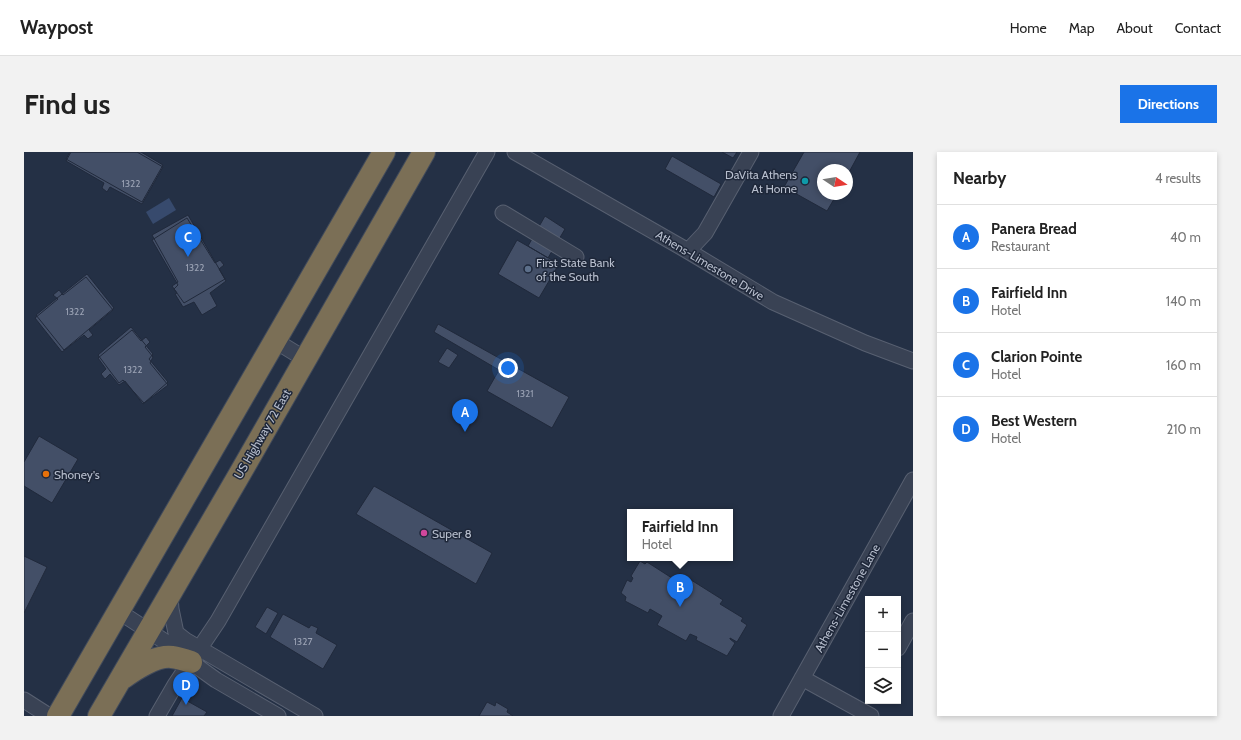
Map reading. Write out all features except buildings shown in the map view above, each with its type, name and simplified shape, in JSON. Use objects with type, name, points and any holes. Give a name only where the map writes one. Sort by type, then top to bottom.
[{"type":"highway","points":[[58,716],[384,152]]},
{"type":"highway","name":"US Highway 72 East","points":[[99,716],[424,152]]},
{"type":"highway","points":[[122,678],[137,668],[156,660],[196,655]]},
{"type":"street","points":[[157,716],[175,685],[218,621],[487,152]]},
{"type":"street","name":"Athens-Limestone Drive","points":[[515,152],[688,250],[773,302],[865,343],[913,361]]},
{"type":"street","points":[[688,250],[705,233],[751,152]]},
{"type":"street","points":[[503,213],[576,256]]},
{"type":"street","points":[[274,340],[305,359]]},
{"type":"street","name":"Athens-Limestone Lane","points":[[781,716],[913,480]]},
{"type":"street","points":[[170,595],[176,633],[185,640],[216,680],[278,716]]},
{"type":"street","points":[[118,611],[181,652],[196,655],[315,716]]},
{"type":"street","points":[[901,643],[913,621]]},
{"type":"street","points":[[802,678],[867,709]]},
{"type":"street","points":[[24,700],[49,716]]},
{"type":"water","points":[[169,198],[176,210],[153,224],[146,212]]},
{"type":"place","name":"DaVita Athens At Home","points":[[805,181]]},
{"type":"place","name":"Clarion Pointe","points":[[188,257]]},
{"type":"place","name":"First State Bank of the South","points":[[528,269]]},
{"type":"place","name":"Panera Bread","points":[[465,432]]},
{"type":"place","name":"Shoney's","points":[[46,474]]},
{"type":"place","name":"Super 8","points":[[424,533]]},
{"type":"place","name":"Fairfield Inn","points":[[680,607]]},
{"type":"place","name":"Best Western","points":[[186,705]]}]
